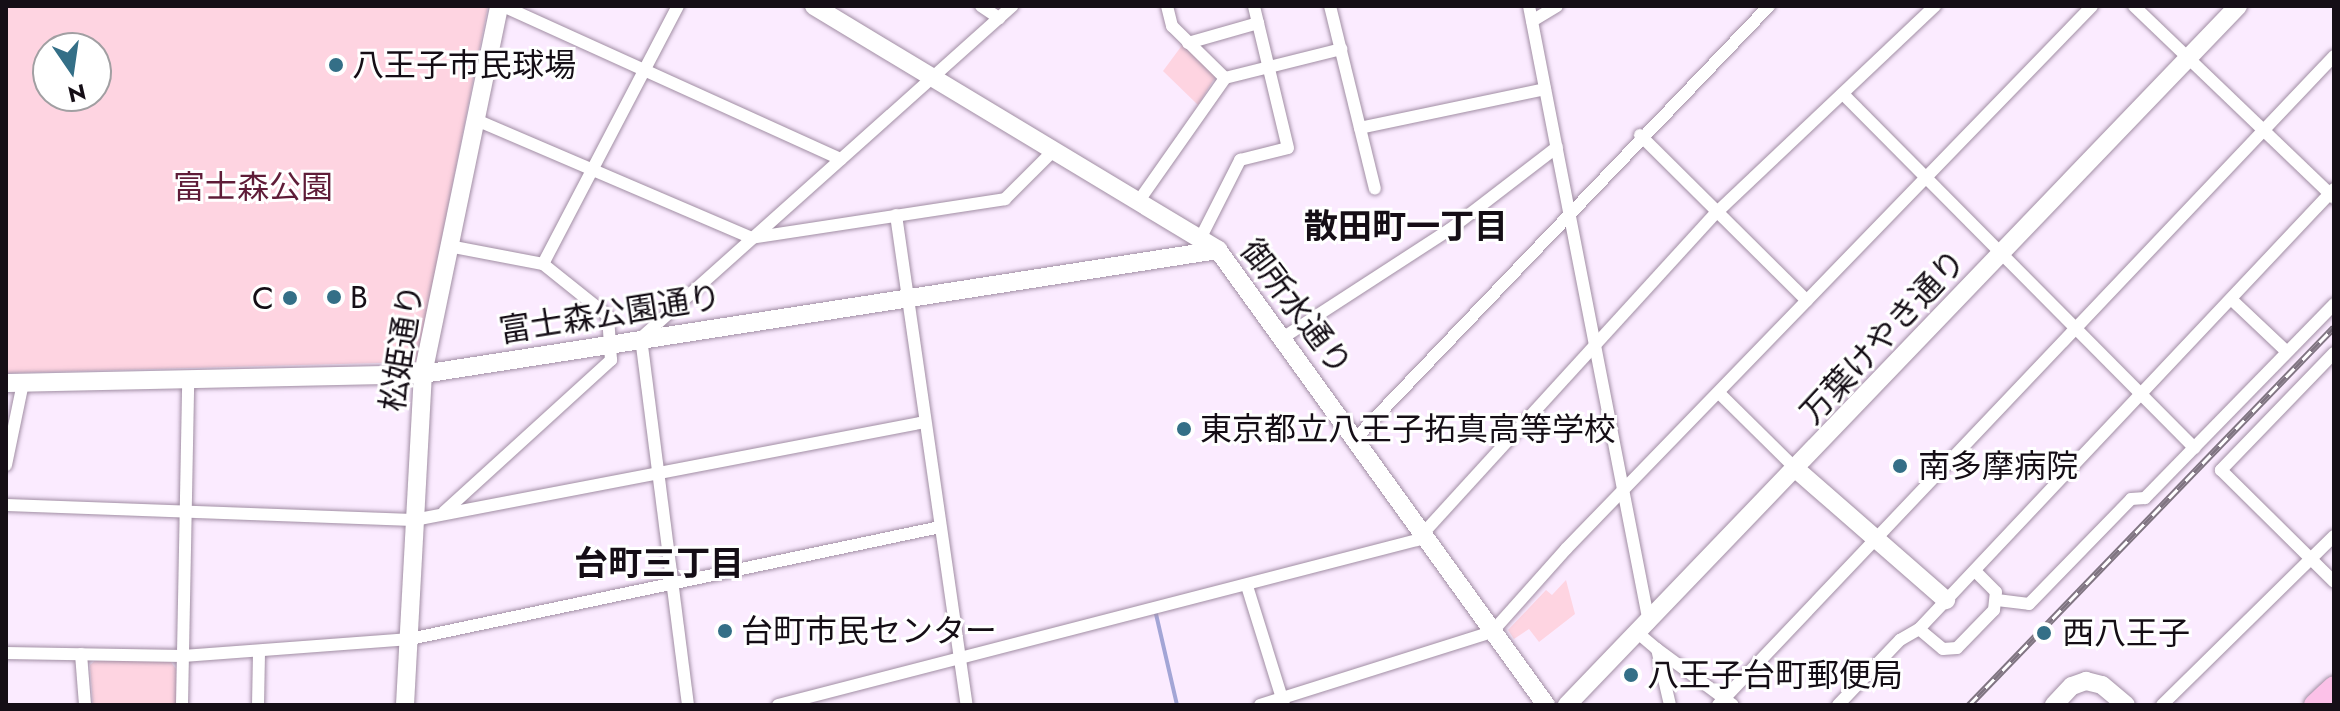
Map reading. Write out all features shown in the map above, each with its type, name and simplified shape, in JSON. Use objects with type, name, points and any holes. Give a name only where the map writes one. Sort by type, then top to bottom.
[{"type":"highway","points":[[2315,705],[2334,687]]},
{"type":"street","points":[[501,6],[841,159]]},
{"type":"street","name":"松姫通り","points":[[405,705],[423,374],[474,119],[501,6]]},
{"type":"street","points":[[543,264],[678,6]]},
{"type":"street","name":"御所水通り","points":[[814,6],[1218,250],[1284,337],[1546,705]]},
{"type":"street","points":[[981,6],[999,18]]},
{"type":"street","points":[[688,705],[641,338],[1012,6]]},
{"type":"street","points":[[1167,6],[1172,26],[1225,78]]},
{"type":"street","points":[[1200,239],[1240,160],[1288,148],[1254,6]]},
{"type":"street","points":[[1330,6],[1375,189]]},
{"type":"street","points":[[1529,6],[1624,493],[1644,628],[1657,649],[1670,705]]},
{"type":"street","points":[[1532,21],[1557,6]]},
{"type":"street","points":[[1355,439],[1640,135],[1769,6]]},
{"type":"street","points":[[778,705],[1247,586],[1423,536],[1715,214],[1845,96],[1935,6]]},
{"type":"street","points":[[1260,705],[1283,702],[1492,632],[2092,6]]},
{"type":"street","points":[[1838,705],[1900,640],[1919,629],[2333,194],[2134,6]]},
{"type":"street","name":"万葉けやき通り","points":[[1567,705],[1797,470],[2238,6]]},
{"type":"street","points":[[1188,43],[1258,23]]},
{"type":"street","points":[[1138,202],[1225,78],[1341,49]]},
{"type":"street","points":[[1657,649],[1725,703],[1875,536],[2334,56]]},
{"type":"street","points":[[1360,128],[1545,89]]},
{"type":"street","points":[[1845,96],[2194,448]]},
{"type":"street","points":[[474,119],[595,168],[751,238],[1005,199],[1053,151]]},
{"type":"street","points":[[1640,135],[1715,214],[1807,301]]},
{"type":"street","points":[[1284,337],[1449,230],[1557,147]]},
{"type":"street","points":[[896,215],[967,705]]},
{"type":"street","points":[[444,512],[611,360],[608,316],[543,264],[449,246]]},
{"type":"street","name":"富士森公園通り","points":[[14,383],[423,374],[1218,250]]},
{"type":"street","points":[[2231,299],[2287,352]]},
{"type":"street","points":[[1975,571],[1997,600],[2029,604],[2131,499],[2145,498],[2334,304]]},
{"type":"street","points":[[2334,353],[2221,470],[2334,582]]},
{"type":"street","points":[[182,705],[188,378]]},
{"type":"street","points":[[6,465],[14,383]]},
{"type":"street","points":[[1719,393],[1797,470],[1946,600]]},
{"type":"street","points":[[6,505],[414,520],[925,422]]},
{"type":"street","points":[[6,653],[183,656],[410,639],[940,527]]},
{"type":"street","points":[[2162,705],[2334,536]]},
{"type":"street","points":[[1247,586],[1283,702]]},
{"type":"street","points":[[1919,629],[1943,649],[1957,648],[1994,610],[1997,600]]},
{"type":"street","points":[[258,705],[259,652]]},
{"type":"street","points":[[81,654],[85,705]]},
{"type":"street","points":[[2054,705],[2072,686],[2086,681],[2102,685],[2126,705]]},
{"type":"green space","name":"富士森公園","points":[[6,6],[488,6],[417,362],[6,373]]},
{"type":"green space","points":[[1183,44],[1216,76],[1198,105],[1163,71]]},
{"type":"green space","points":[[1566,580],[1575,614],[1539,642],[1529,629],[1514,639],[1508,630],[1546,590],[1552,595]]},
{"type":"green space","points":[[97,659],[170,661],[176,669],[177,705],[93,705],[90,665]]},
{"type":"waterway","points":[[1156,614],[1177,705]]},
{"type":"railway","points":[[1969,705],[2334,327]]},
{"type":"place","name":"八王子市民球場","points":[[336,65]]},
{"type":"place","name":"B","points":[[334,297]]},
{"type":"place","name":"C","points":[[290,298]]},
{"type":"place","name":"東京都立八王子拓真高等学校","points":[[1184,429]]},
{"type":"place","name":"南多摩病院","points":[[1900,466]]},
{"type":"place","name":"台町市民センター","points":[[725,631]]},
{"type":"place","name":"西八王子","points":[[2044,633]]},
{"type":"place","name":"八王子台町郵便局","points":[[1631,675]]},
{"type":"district","name":"散田町一丁目","points":[[1406,227]]},
{"type":"district","name":"台町三丁目","points":[[659,564]]}]
